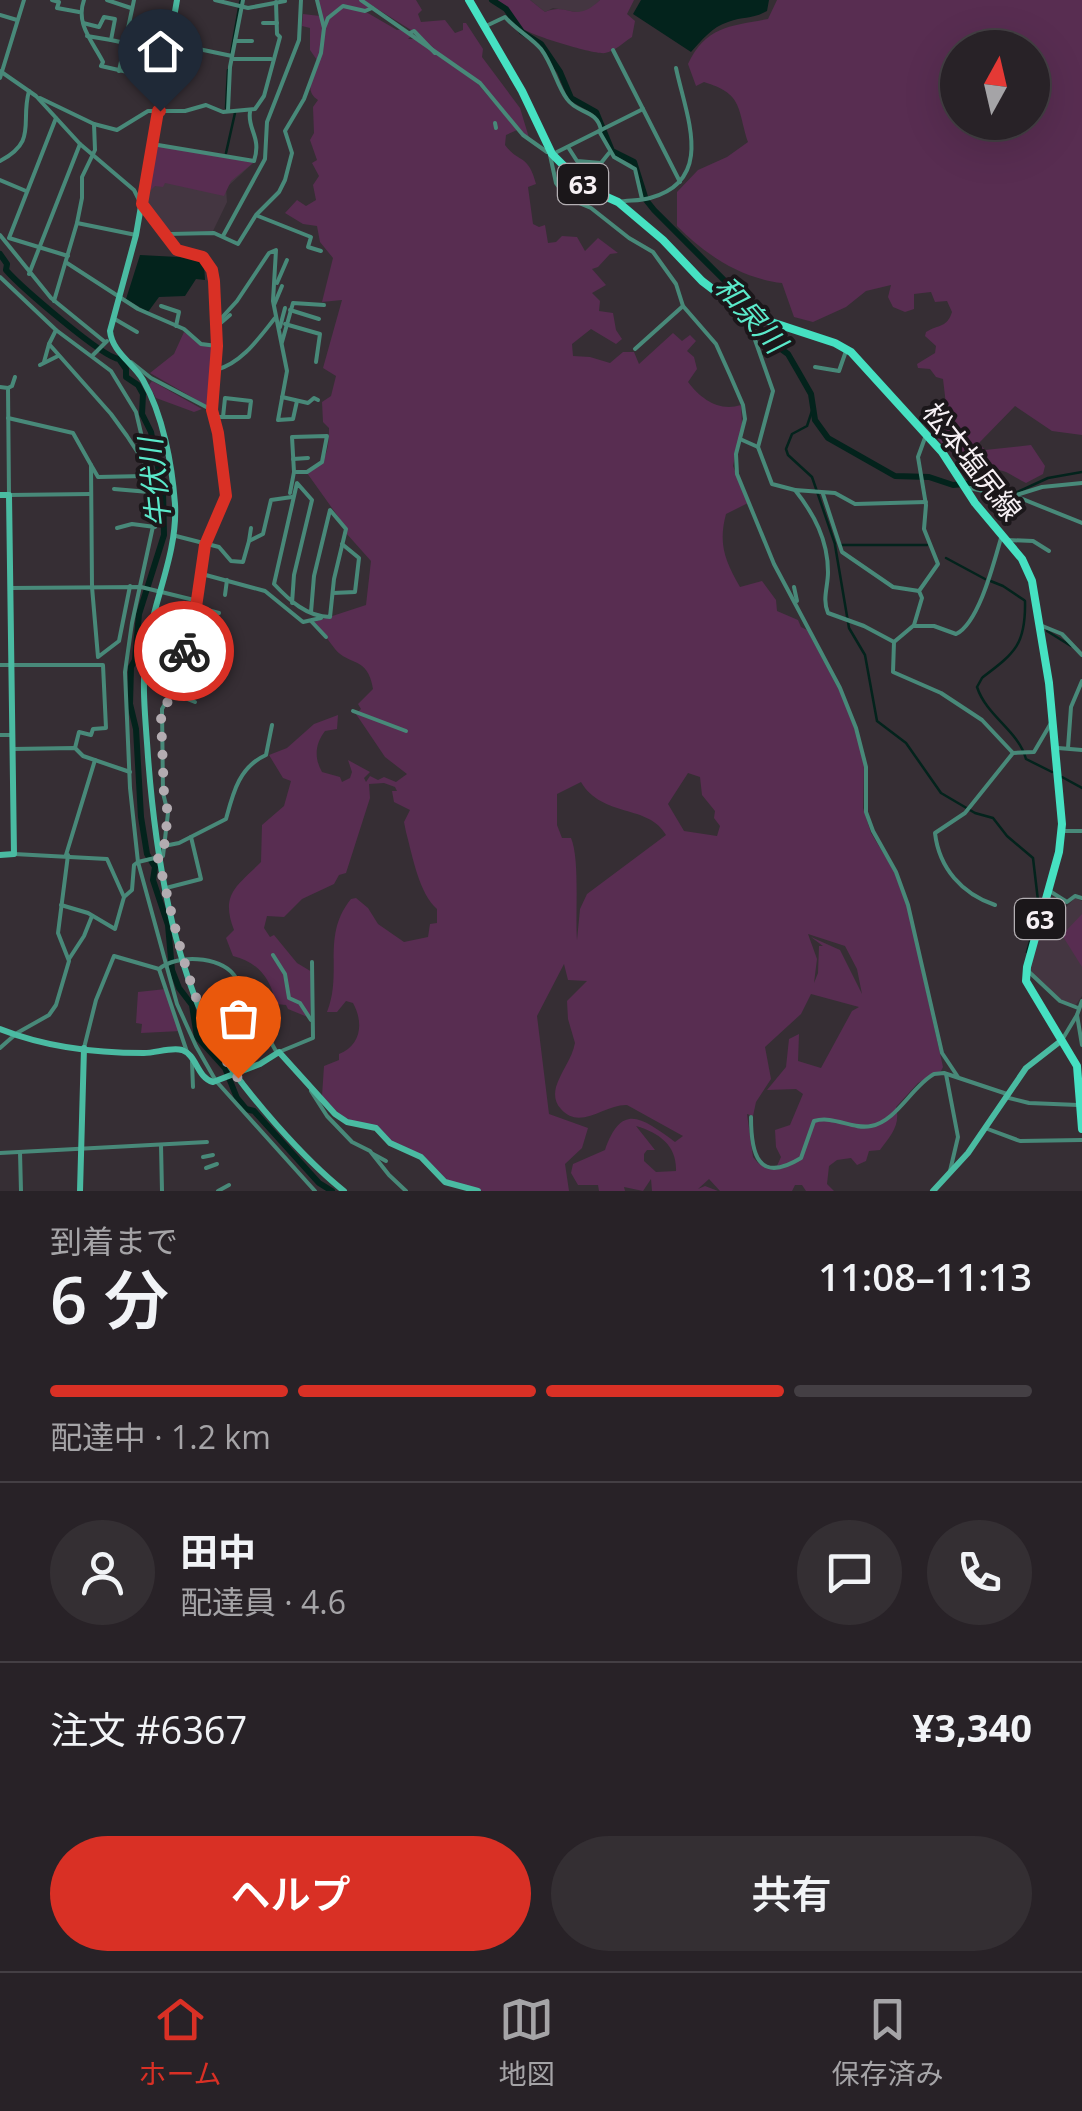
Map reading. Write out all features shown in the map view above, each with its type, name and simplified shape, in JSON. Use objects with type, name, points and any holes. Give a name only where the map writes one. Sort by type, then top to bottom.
[{"type":"main road","name":"松本塩尻線","points":[[468,0],[522,90],[552,154],[585,186],[618,202],[693,274],[744,312],[847,349],[926,435],[1030,573],[1040,625],[1062,831],[1026,970]]},
{"type":"main road","name":"63","points":[[1026,970],[1027,988],[1080,1067],[1082,1129]]},
{"type":"street","points":[[24,0],[1,74],[30,90],[80,144],[134,190],[177,250],[199,255],[212,270],[217,346],[212,410],[226,496],[205,545],[196,604],[172,693],[161,716],[168,813],[163,856],[134,864],[132,890],[124,898],[116,929],[61,905]]},
{"type":"street","points":[[52,0],[58,2],[57,8],[80,12]]},
{"type":"street","points":[[84,0],[80,12],[87,36],[101,57],[101,66],[163,80]]},
{"type":"street","points":[[106,0],[132,8]]},
{"type":"street","points":[[119,70],[134,0]]},
{"type":"street","points":[[94,355],[107,341],[136,235],[178,0]]},
{"type":"street","points":[[215,0],[252,8],[286,1]]},
{"type":"street","points":[[223,236],[265,159],[267,122],[299,40],[301,0]]},
{"type":"street","points":[[317,0],[324,28]]},
{"type":"street","points":[[361,0],[480,83],[523,135],[552,154]]},
{"type":"street","points":[[36,96],[94,124],[117,130],[144,112],[206,106],[250,110],[264,96],[280,37],[276,2]]},
{"type":"street","points":[[228,110],[234,41],[242,3]]},
{"type":"street","points":[[164,234],[198,232],[223,236],[238,244],[285,180],[292,153],[284,130],[304,98],[318,62],[328,18],[344,6],[365,11],[373,8]]},
{"type":"street","points":[[0,15],[17,20]]},
{"type":"street","points":[[83,23],[99,26],[104,17],[115,20],[111,40]]},
{"type":"street","points":[[486,26],[505,17],[522,36],[538,45],[566,98],[592,114],[600,123],[610,152],[634,168],[643,200]]},
{"type":"street","points":[[266,22],[276,22]]},
{"type":"street","points":[[87,36],[125,43]]},
{"type":"street","points":[[234,41],[252,41]]},
{"type":"street","points":[[170,43],[232,57],[273,59]]},
{"type":"street","points":[[613,50],[680,182]]},
{"type":"street","points":[[618,202],[654,197],[680,182],[688,171],[694,142],[676,68]]},
{"type":"street","points":[[0,161],[16,153],[26,136],[28,128],[23,114],[30,90]]},
{"type":"street","points":[[643,109],[552,154],[549,159],[556,182],[567,198],[591,208],[647,249],[672,278],[683,306],[716,344],[743,405],[745,420],[735,463],[737,474],[774,564],[844,696],[866,767],[866,812],[908,904],[958,1137],[949,1174]]},
{"type":"street","points":[[152,144],[254,161],[257,138],[248,120],[250,110]]},
{"type":"street","points":[[56,118],[9,238],[69,256]]},
{"type":"street","points":[[54,302],[77,223],[82,177],[93,154],[94,124]]},
{"type":"street","points":[[29,274],[80,144]]},
{"type":"street","points":[[568,147],[577,162],[600,162],[610,152]]},
{"type":"street","points":[[0,180],[26,192]]},
{"type":"street","points":[[256,215],[311,237],[308,247],[320,251]]},
{"type":"street","points":[[77,223],[136,235]]},
{"type":"street","points":[[647,249],[653,232]]},
{"type":"street","points":[[0,235],[54,302],[107,341],[148,380],[212,410]]},
{"type":"street","points":[[216,325],[272,250],[278,253],[274,305],[287,371],[278,420],[293,419],[298,401]]},
{"type":"street","points":[[274,288],[288,260]]},
{"type":"street","points":[[67,264],[138,309],[176,326],[200,344],[217,346]]},
{"type":"street","points":[[0,277],[56,330],[94,355],[117,378],[131,400],[140,426],[155,528],[125,672],[140,862],[176,1004],[218,1081],[314,1191]]},
{"type":"street","points":[[274,305],[282,286]]},
{"type":"street","points":[[279,329],[296,301],[324,305]]},
{"type":"street","points":[[161,306],[180,312],[176,326]]},
{"type":"street","points":[[636,349],[683,306]]},
{"type":"street","points":[[288,309],[319,319]]},
{"type":"street","points":[[282,342],[288,309]]},
{"type":"street","points":[[744,312],[774,390],[758,447],[772,484],[835,494],[855,504],[926,502]]},
{"type":"street","points":[[216,325],[219,327],[230,315]]},
{"type":"street","points":[[216,370],[253,346],[276,316]]},
{"type":"street","points":[[113,318],[137,332]]},
{"type":"street","points":[[285,324],[326,338]]},
{"type":"street","points":[[56,330],[42,364],[58,356]]},
{"type":"street","points":[[316,362],[320,334]]},
{"type":"street","points":[[49,344],[111,414],[144,462],[152,493]]},
{"type":"street","points":[[817,366],[839,371],[847,349]]},
{"type":"street","points":[[14,854],[10,588],[4,495],[8,388],[15,377]]},
{"type":"street","points":[[148,380],[172,478],[174,535],[157,591],[145,659],[144,706],[157,858],[183,959],[221,1052],[248,1091],[344,1191]]},
{"type":"street","points":[[0,386],[8,388]]},
{"type":"street","points":[[282,397],[318,400]]},
{"type":"street","points":[[215,416],[223,417],[249,418],[251,401],[225,398],[223,417]]},
{"type":"street","points":[[8,418],[74,433],[98,477],[146,476]]},
{"type":"street","points":[[919,591],[938,564],[924,528],[926,502],[918,457],[926,435]]},
{"type":"street","points":[[294,472],[308,472],[322,462],[327,436],[292,437],[291,497],[274,584],[292,604],[323,618]]},
{"type":"street","points":[[740,439],[758,447]]},
{"type":"street","points":[[293,459],[308,458]]},
{"type":"street","points":[[91,465],[92,587],[98,656],[119,642],[130,586]]},
{"type":"street","points":[[291,497],[297,483],[312,500],[294,575],[292,604]]},
{"type":"street","points":[[1015,496],[1042,487],[1082,483]]},
{"type":"street","points":[[964,485],[1015,496],[1082,522]]},
{"type":"street","points":[[114,489],[152,493]]},
{"type":"street","points":[[795,490],[820,527],[828,567],[824,600],[828,612],[894,642]]},
{"type":"street","points":[[4,495],[91,494]]},
{"type":"street","points":[[820,494],[842,552],[892,587],[919,591]]},
{"type":"street","points":[[249,541],[263,534],[271,500],[291,497]]},
{"type":"street","points":[[202,574],[265,591],[302,622],[330,617],[346,529],[330,510],[314,576],[311,612]]},
{"type":"street","points":[[117,528],[132,524],[155,528]]},
{"type":"street","points":[[174,535],[219,548],[231,561],[243,562],[251,528]]},
{"type":"street","points":[[914,626],[934,626],[956,634],[966,628],[1004,538],[1033,541],[1049,551]]},
{"type":"street","points":[[332,594],[355,592],[359,558],[342,544]]},
{"type":"street","points":[[225,595],[228,580]]},
{"type":"street","points":[[10,588],[141,587],[219,614]]},
{"type":"street","points":[[794,587],[797,608]]},
{"type":"street","points":[[919,591],[922,598],[914,626],[894,642],[893,672],[941,693],[982,720],[1013,752],[1036,750],[1051,722]]},
{"type":"street","points":[[311,621],[326,637]]},
{"type":"street","points":[[1040,625],[1062,634],[1082,654]]},
{"type":"street","points":[[145,659],[178,666]]},
{"type":"street","points":[[0,665],[103,665],[106,728],[93,729],[91,735],[79,732],[74,748]]},
{"type":"street","points":[[1068,748],[1072,707],[1082,682]]},
{"type":"street","points":[[172,693],[195,702]]},
{"type":"street","points":[[353,712],[406,731]]},
{"type":"street","points":[[164,846],[226,819],[236,781],[266,754],[272,725]]},
{"type":"street","points":[[0,735],[12,735]]},
{"type":"street","points":[[12,749],[74,748],[83,756],[130,772]]},
{"type":"street","points":[[1053,748],[1082,750]]},
{"type":"street","points":[[995,905],[972,896],[947,871],[935,832],[965,813],[1013,752]]},
{"type":"street","points":[[69,958],[60,946],[58,933],[67,855],[95,760]]},
{"type":"street","points":[[1062,831],[1082,831]]},
{"type":"street","points":[[166,888],[201,879],[191,837]]},
{"type":"street","points":[[0,855],[106,859],[124,898]]},
{"type":"street","points":[[1048,890],[1067,902],[1075,896],[1082,898]]},
{"type":"street","points":[[0,1048],[53,1011],[69,958],[92,916]]},
{"type":"street","points":[[273,955],[284,974],[289,998],[300,1003],[312,1020]]},
{"type":"street","points":[[80,1191],[84,1048],[96,1000],[114,956],[158,969]]},
{"type":"street","points":[[158,969],[183,959],[224,968],[234,976],[251,1022],[262,1026],[278,1052],[335,1114],[348,1122],[376,1128],[390,1143],[421,1157],[445,1182],[478,1191]]},
{"type":"street","points":[[0,1029],[43,1044],[138,1053],[179,1049],[190,1056],[207,1081],[218,1081],[313,1038],[312,962]]},
{"type":"street","points":[[158,969],[190,1056],[194,1087]]},
{"type":"street","points":[[1026,970],[1078,1012]]},
{"type":"street","points":[[933,1191],[985,1128],[1026,1068],[1062,1040],[1082,1001]]},
{"type":"street","points":[[1078,1012],[1082,1045]]},
{"type":"street","points":[[942,1053],[958,1078]]},
{"type":"street","points":[[752,1117],[754,1156],[764,1164],[785,1166],[800,1158],[814,1121],[827,1118],[860,1126],[875,1125],[928,1077],[945,1073],[1028,1103],[1080,1101]]},
{"type":"street","points":[[306,1083],[327,1116],[352,1142],[386,1161]]},
{"type":"street","points":[[985,1128],[1020,1140],[1082,1140]]},
{"type":"street","points":[[0,1153],[207,1142]]},
{"type":"street","points":[[161,1145],[162,1191]]},
{"type":"street","points":[[20,1152],[21,1191]]},
{"type":"street","points":[[372,1154],[406,1191]]},
{"type":"street","points":[[203,1157],[213,1155]]},
{"type":"street","points":[[206,1168],[217,1164]]},
{"type":"street","points":[[218,1191],[229,1185]]},
{"type":"shaded area","points":[[318,0],[359,0],[369,7],[366,12],[397,30],[404,29],[411,36],[408,39],[415,39],[478,84],[517,130],[506,135],[505,145],[533,174],[536,184],[528,187],[533,224],[545,225],[548,243],[562,236],[577,237],[585,251],[598,238],[618,253],[610,254],[592,269],[606,285],[592,293],[600,301],[599,311],[613,313],[622,339],[616,344],[591,329],[572,344],[573,356],[610,363],[623,352],[634,352],[639,364],[673,333],[682,341],[690,335],[696,341],[687,351],[694,357],[697,369],[688,382],[711,402],[725,407],[741,405],[742,424],[733,466],[748,503],[726,514],[723,543],[727,560],[740,587],[762,581],[776,600],[777,611],[798,620],[807,630],[843,698],[864,764],[863,808],[908,909],[943,1067],[918,1083],[896,1107],[896,1125],[880,1150],[869,1151],[866,1161],[857,1165],[851,1158],[829,1166],[827,1184],[834,1191],[806,1191],[802,1185],[795,1185],[792,1191],[720,1191],[709,1179],[698,1189],[705,1186],[718,1191],[652,1191],[651,1179],[643,1191],[624,1187],[625,1191],[599,1191],[598,1185],[578,1185],[571,1173],[573,1164],[605,1150],[626,1120],[643,1122],[675,1142],[683,1136],[627,1105],[576,1118],[559,1107],[556,1087],[575,1043],[567,1001],[587,981],[568,980],[564,964],[537,1016],[549,1114],[588,1128],[582,1148],[565,1164],[569,1191],[482,1191],[446,1180],[430,1163],[393,1143],[380,1129],[342,1117],[322,1096],[324,1066],[339,1060],[339,1054],[356,1039],[359,1026],[353,1003],[346,1001],[337,1012],[327,1012],[333,983],[334,940],[342,913],[356,898],[378,924],[404,942],[428,937],[430,924],[437,923],[437,909],[421,884],[406,832],[404,822],[410,810],[394,802],[395,787],[369,784],[370,798],[346,873],[339,875],[334,884],[302,899],[284,917],[267,916],[264,928],[270,937],[274,935],[297,963],[312,972],[310,1018],[276,1004],[262,973],[233,956],[226,938],[234,930],[230,899],[261,862],[262,825],[284,806],[291,781],[283,778],[269,755],[287,748],[314,724],[338,715],[337,729],[325,731],[318,746],[322,772],[340,777],[342,782],[352,772],[348,760],[370,772],[364,778],[366,782],[370,776],[396,782],[407,774],[385,757],[356,714],[361,709],[358,704],[373,689],[367,671],[340,654],[314,622],[366,605],[371,561],[346,533],[347,529],[307,473],[319,465],[327,449],[329,428],[323,422],[322,402],[331,396],[336,376],[323,368],[342,300],[322,302],[333,258],[320,242],[317,226],[303,224],[285,213],[297,200],[306,206],[316,200],[313,185],[319,176],[312,163],[317,160],[310,140],[314,133],[313,107],[318,100],[310,88],[319,63],[310,50],[310,28],[302,26],[303,14],[320,16]],"holes":[[[688,773],[700,777],[702,795],[715,811],[714,818],[720,826],[717,836],[684,831],[668,804]],[[581,782],[601,801],[648,819],[666,835],[587,894],[580,909],[577,940],[574,847],[571,838],[562,838],[557,825],[557,794]],[[808,934],[845,946],[857,969],[862,994],[840,950],[811,937],[823,946],[819,946],[814,983],[817,959]],[[811,994],[859,1007],[852,1011],[821,1068],[798,1061],[799,1034],[789,1039],[786,1067],[767,1090],[796,1089],[803,1094],[790,1125],[775,1130],[781,1157],[776,1168],[758,1163],[753,1157],[747,1114],[753,1116],[756,1102],[771,1079],[765,1047],[801,1014]],[[636,1126],[665,1142],[674,1154],[676,1171],[656,1172],[644,1161],[647,1150],[655,1150]]]},
{"type":"shaded area","points":[[363,0],[416,0],[422,10],[418,14],[421,22],[445,20],[455,33],[463,30],[466,23],[483,49],[482,57],[520,108],[530,141],[480,82]]},
{"type":"shaded area","points":[[494,0],[530,0],[545,12],[578,12],[600,0],[634,0],[627,14],[635,21],[632,37],[605,53],[577,48],[527,31]]},
{"type":"shaded area","points":[[530,0],[600,0],[582,13],[553,8],[545,12]]},
{"type":"shaded area","points":[[641,0],[769,0],[767,11],[722,24],[691,52],[633,14]]},
{"type":"shaded area","points":[[777,0],[1082,0],[1082,435],[1052,431],[1015,406],[979,443],[985,450],[1031,445],[1045,466],[1043,474],[1026,483],[1006,472],[960,459],[937,438],[947,413],[943,379],[917,364],[935,353],[936,346],[925,336],[950,317],[947,301],[935,302],[931,292],[914,294],[914,309],[905,312],[893,307],[888,297],[891,285],[866,291],[846,307],[813,322],[794,317],[782,283],[725,264],[677,226],[677,192],[698,170],[748,142],[732,97],[704,82],[696,86],[688,64],[703,42],[731,26],[768,19]]},
{"type":"shaded area","points":[[155,145],[253,163],[226,188],[227,202],[213,231],[165,231],[148,211],[145,204]]},
{"type":"shaded area","points":[[155,145],[253,163],[231,181],[224,196],[165,183],[151,190],[147,189]]},
{"type":"shaded area","points":[[140,255],[197,258],[204,263],[205,280],[196,279],[185,296],[159,297],[148,312],[126,299]]},
{"type":"shaded area","points":[[184,332],[199,344],[215,347],[209,407],[150,373],[174,354]]},
{"type":"shaded area","points":[[152,381],[202,409],[194,412],[156,398],[149,385]]},
{"type":"shaded area","points":[[1075,898],[1082,901],[1082,996],[1075,1006],[1062,1001],[1030,969],[1038,936]]},
{"type":"shaded area","points":[[1082,914],[1082,967],[1062,935]]},
{"type":"shaded area","points":[[166,989],[181,1031],[141,1033],[142,1024],[136,1023],[138,992]]},
{"type":"waterway","name":"和泉川","points":[[492,0],[506,9],[522,32],[541,44],[560,72],[571,98],[596,112],[612,151],[634,162],[646,200],[654,210],[755,311],[763,336],[788,354],[811,394],[815,420],[828,438],[895,476],[929,477],[953,485],[974,483]]},
{"type":"waterway","points":[[231,53],[239,8]]},
{"type":"waterway","points":[[226,108],[228,70]]},
{"type":"waterway","points":[[226,153],[235,113]]},
{"type":"waterway","name":"牛伏川","points":[[0,254],[7,264],[6,270],[28,291],[80,335],[119,359],[126,377],[143,394],[142,414],[151,432],[163,492],[164,535],[139,614],[130,704],[136,729],[141,817],[147,854],[155,867],[153,880],[168,925],[172,970],[192,1005],[197,1037],[225,1068],[237,1098],[246,1109],[254,1111],[319,1183],[332,1191]]},
{"type":"waterway","points":[[812,411],[807,426],[792,434],[786,449],[812,477],[835,544]]},
{"type":"waterway","name":"和泉川","points":[[974,483],[1015,493],[1048,478],[1082,472]]},
{"type":"waterway","points":[[835,545],[849,628],[865,655],[877,721],[906,743],[941,793],[975,813],[993,818],[1033,858],[1039,909],[1027,952]]},
{"type":"waterway","points":[[841,545],[927,545]]},
{"type":"waterway","points":[[946,558],[985,579]]},
{"type":"waterway","points":[[988,580],[1024,600]]},
{"type":"waterway","points":[[983,677],[1003,661],[1021,638],[1025,601]]},
{"type":"waterway","points":[[1047,631],[1071,646]]},
{"type":"waterway","points":[[982,678],[977,687],[982,698],[1016,740],[1026,759],[1052,772]]},
{"type":"waterway","points":[[1062,777],[1082,788]]},
{"type":"way so far","points":[[184,651],[175,686],[161,716],[168,813],[163,856],[158,858],[200,1008],[238,1078]]},
{"type":"route","points":[[160,111],[142,204],[177,250],[203,257],[212,270],[217,346],[212,410],[226,496],[205,545],[194,619],[184,651]]}]
